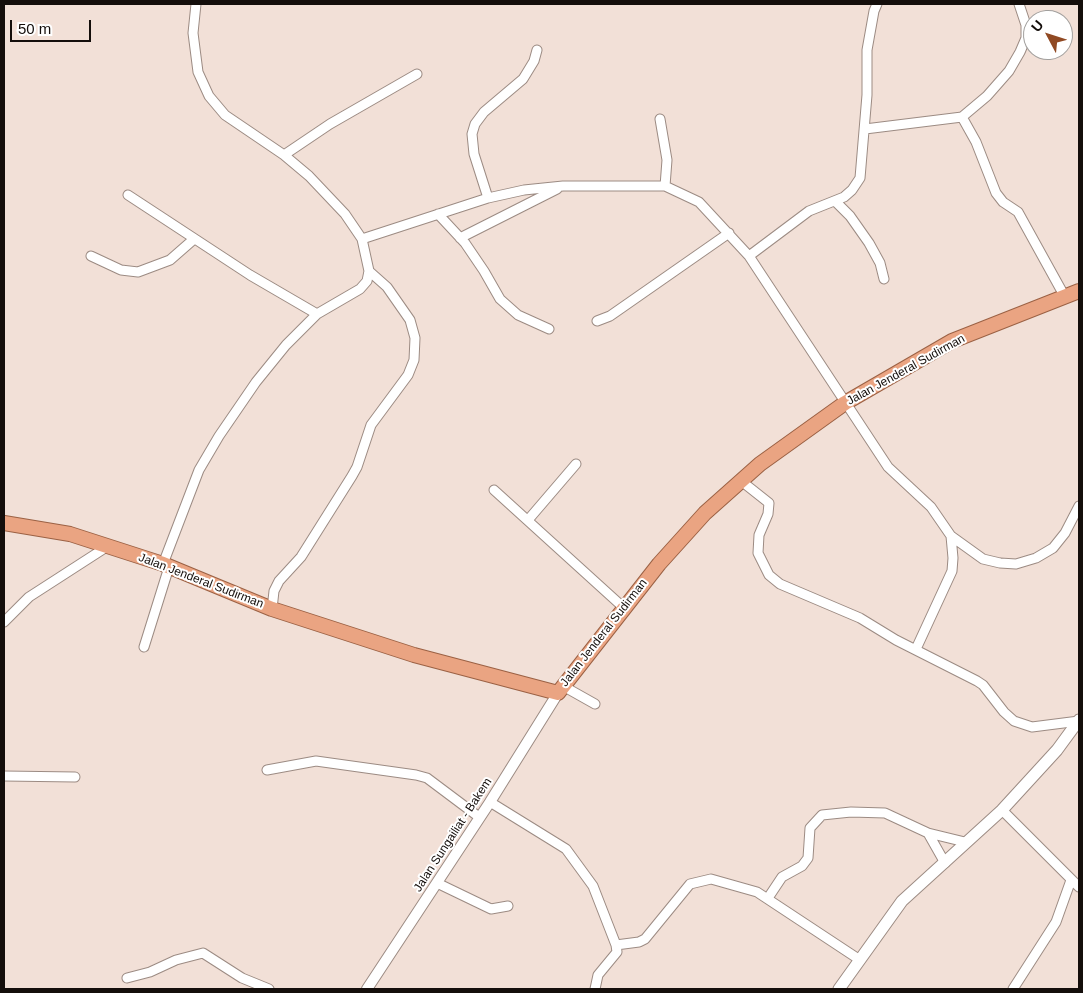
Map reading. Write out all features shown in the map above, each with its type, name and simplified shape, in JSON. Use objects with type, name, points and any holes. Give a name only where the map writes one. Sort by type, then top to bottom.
[{"type":"highway","name":"Jalan Jenderal Sudirman","points":[[4,523],[70,534],[108,546],[166,565],[272,609],[414,655],[560,689],[659,564],[705,513],[740,480],[845,403],[952,341],[1079,291]]},
{"type":"main road","points":[[839,989],[902,902],[945,863],[964,842],[1002,810],[1057,750],[1079,720]]},
{"type":"street","points":[[144,647],[166,565],[199,470],[219,436],[256,382],[286,345],[317,314],[360,289],[367,281],[369,271],[362,239],[345,214],[309,176],[284,155],[225,115],[209,96],[198,72],[193,33],[196,4]]},
{"type":"street","points":[[749,256],[809,211],[844,198],[860,178],[865,129],[866,50],[877,4]]},
{"type":"street","points":[[865,129],[962,117],[987,96],[1009,71],[1020,52],[1026,38],[1026,25],[1019,4]]},
{"type":"street","points":[[488,198],[474,154],[472,134],[475,124],[484,112],[523,79],[534,61],[537,50]]},
{"type":"street","points":[[284,155],[330,124],[417,74]]},
{"type":"street","points":[[962,117],[976,142],[996,194],[1002,202],[1018,212],[1065,297]]},
{"type":"street","points":[[660,119],[667,160],[665,186]]},
{"type":"street","points":[[362,239],[488,198],[564,186],[665,186],[699,202],[749,256],[888,467],[931,507],[951,536],[984,559],[1016,564],[1036,558],[1053,548],[1065,533],[1079,506]]},
{"type":"street","points":[[460,238],[564,186]]},
{"type":"street","points":[[128,195],[194,239],[317,314]]},
{"type":"street","points":[[835,201],[850,216],[868,242],[880,263],[884,279]]},
{"type":"street","points":[[438,214],[460,238],[484,271],[500,299],[518,315],[549,329]]},
{"type":"street","points":[[597,321],[610,316],[729,233]]},
{"type":"street","points":[[91,256],[121,270],[138,272],[170,260],[194,239]]},
{"type":"street","points":[[272,609],[274,591],[279,581],[301,556],[352,476],[357,467],[371,425],[408,375],[414,360],[415,338],[410,320],[387,287],[369,271]]},
{"type":"street","points":[[528,520],[576,464]]},
{"type":"street","points":[[740,480],[769,503],[768,514],[757,545],[762,564],[769,575],[793,591],[860,618],[983,685],[1004,712],[1014,721],[1032,727],[1079,720]]},
{"type":"street","points":[[494,490],[624,608]]},
{"type":"street","points":[[916,649],[952,571],[951,536]]},
{"type":"street","points":[[4,622],[29,597],[108,546]]},
{"type":"street","points":[[560,689],[595,704]]},
{"type":"street","name":"Jalan Sungailiat - Bakem","points":[[367,989],[490,802],[560,689]]},
{"type":"street","points":[[267,770],[316,761],[416,775],[427,778],[479,817]]},
{"type":"street","points":[[4,776],[75,777]]},
{"type":"street","points":[[490,802],[566,848],[593,886],[616,945],[616,952],[598,975],[595,989]]},
{"type":"street","points":[[1002,810],[1079,887]]},
{"type":"street","points":[[768,898],[782,877],[802,866],[808,858],[810,828],[822,815],[850,812],[884,813],[928,833],[964,842]]},
{"type":"street","points":[[928,833],[945,863]]},
{"type":"street","points":[[616,945],[639,942],[645,939],[690,884],[700,880],[711,879],[752,890],[768,898],[860,960]]},
{"type":"street","points":[[1013,989],[1056,922],[1071,880]]},
{"type":"street","points":[[437,883],[491,909],[508,906]]},
{"type":"street","points":[[127,978],[150,972],[176,960],[203,953],[242,978],[269,989]]}]
